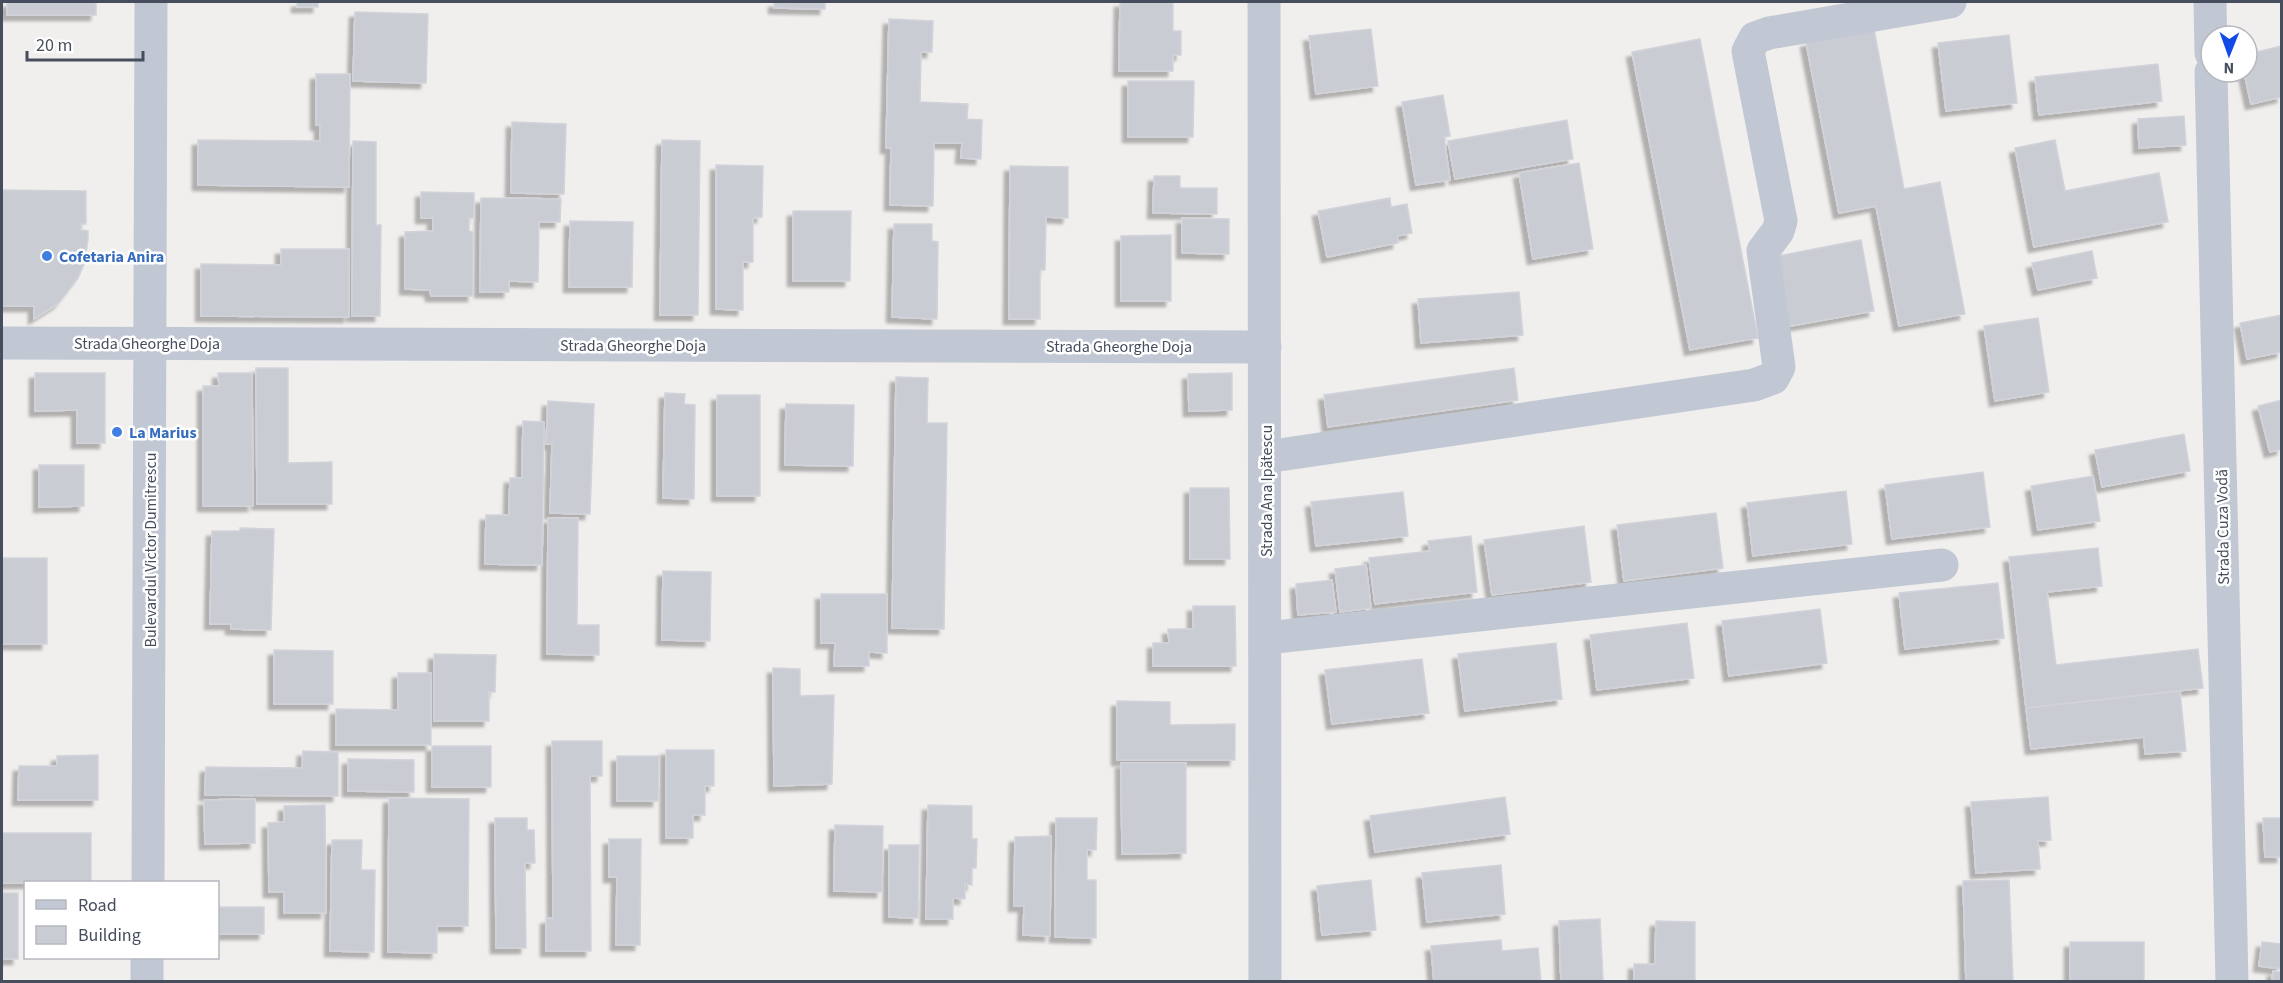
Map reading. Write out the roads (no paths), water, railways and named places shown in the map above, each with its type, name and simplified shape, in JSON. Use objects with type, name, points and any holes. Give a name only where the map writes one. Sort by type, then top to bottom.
[{"type":"street","name":"Bulevardul Victor Dumitrescu","points":[[148,881],[151,2]]},
{"type":"street","name":"Strada Ana Ipătescu","points":[[1264,2],[1265,981]]},
{"type":"street","points":[[1266,457],[1754,385],[1773,378],[1779,367],[1779,355],[1767,294],[1763,251],[1778,231],[1781,220],[1748,51],[1755,38],[1769,33],[1950,2]]},
{"type":"street","points":[[2210,2],[2210,24]]},
{"type":"street","name":"Strada Cuza Vodă","points":[[2211,84],[2232,981]]},
{"type":"street","name":"Strada Gheorghe Doja","points":[[2,343],[1265,347]]},
{"type":"street","points":[[1266,638],[1942,565]]},
{"type":"street","points":[[147,959],[147,981]]},
{"type":"place","name":"Cofetaria Anira","points":[[47,256]]},
{"type":"place","name":"La Marius","points":[[117,432]]}]
